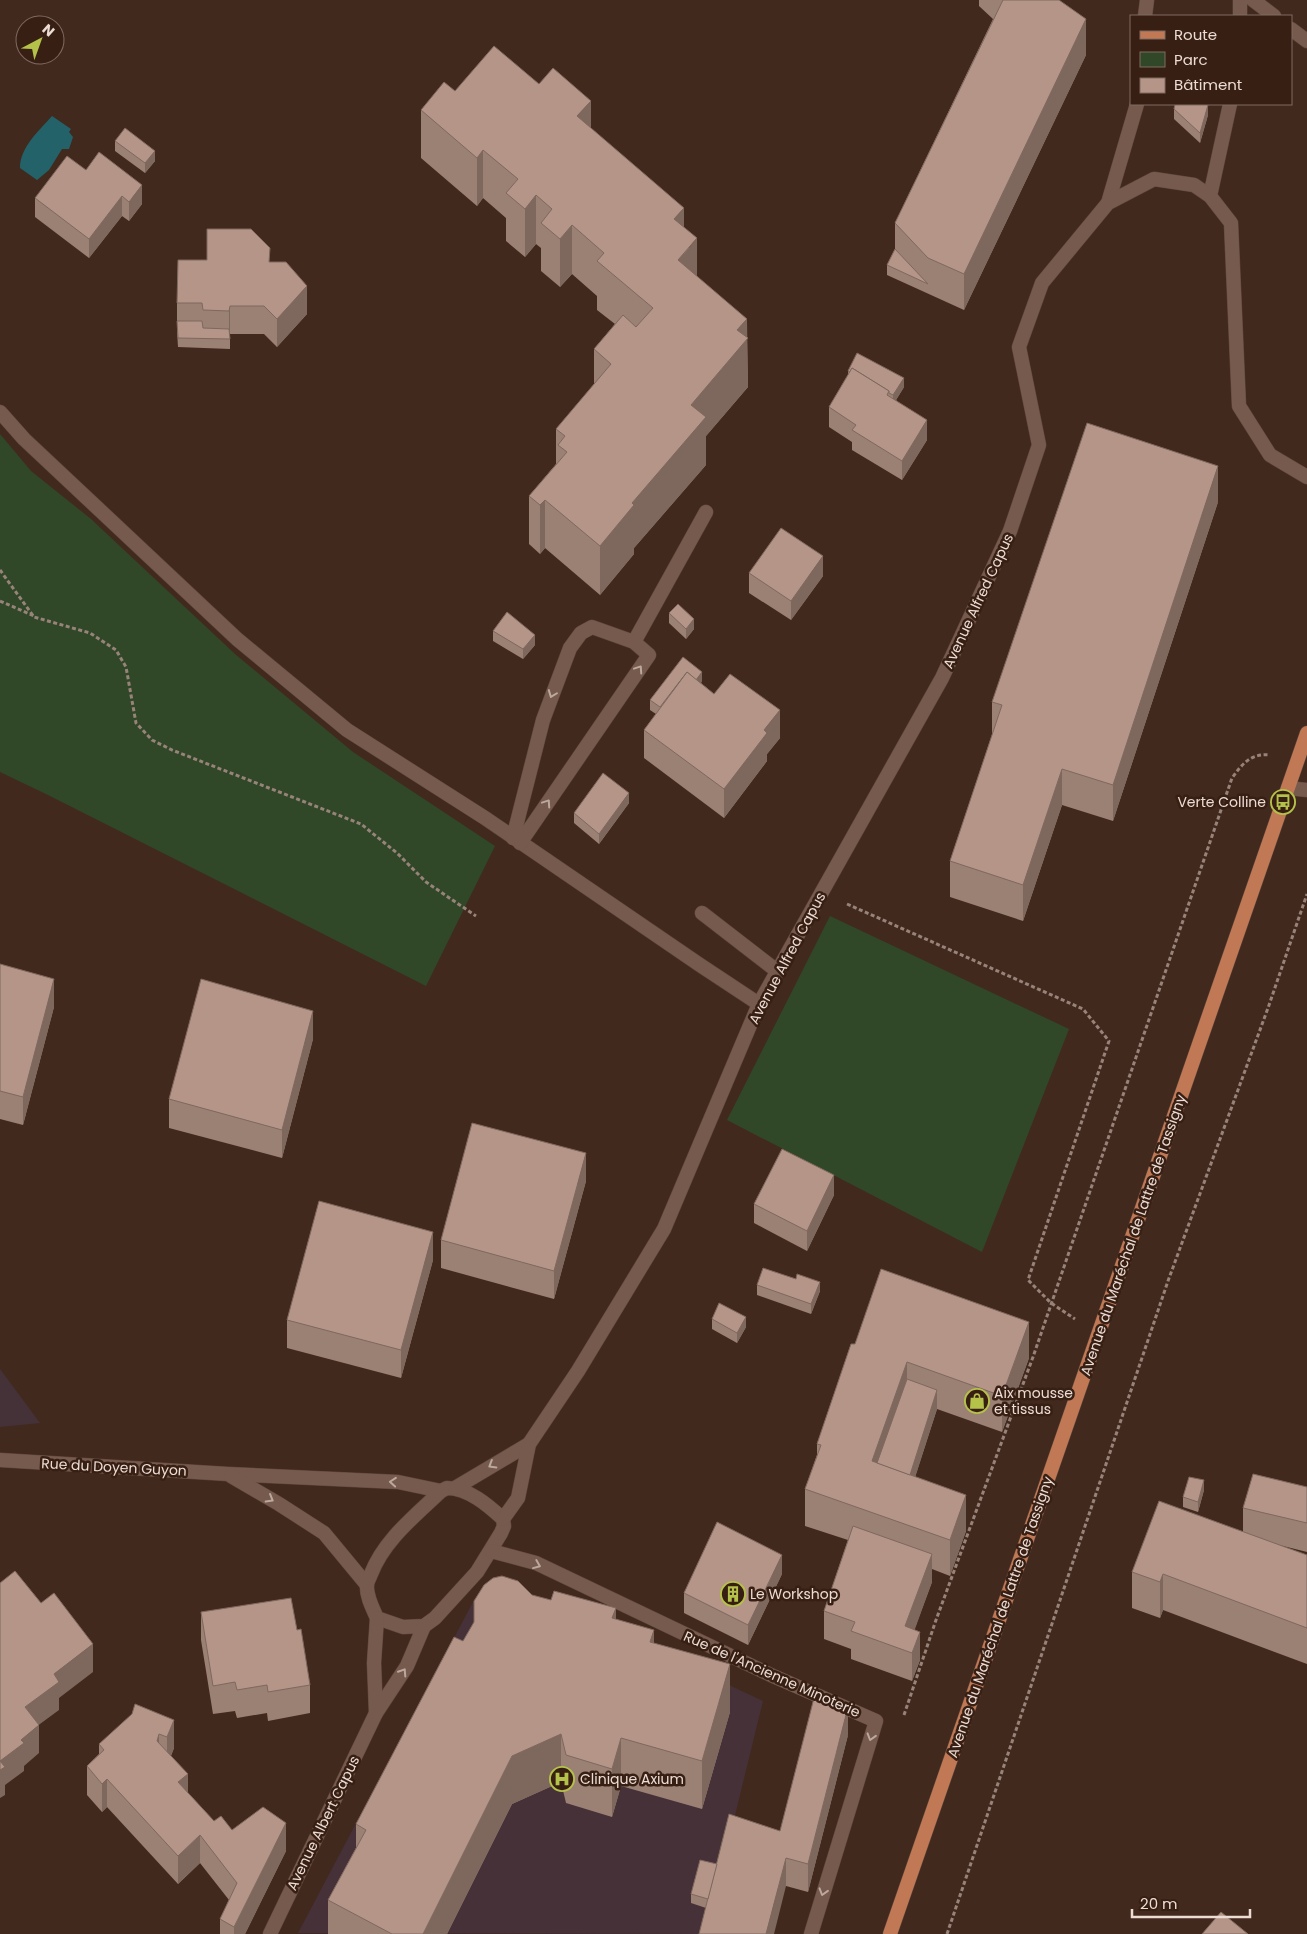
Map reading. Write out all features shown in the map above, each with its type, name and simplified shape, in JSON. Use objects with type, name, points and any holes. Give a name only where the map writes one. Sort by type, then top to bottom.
[{"type":"main road","name":"Avenue du Maréchal de Lattre de Tassigny","points":[[890,1934],[1307,733]]},
{"type":"street","points":[[1145,15],[1147,0]]},
{"type":"street","points":[[1240,0],[1240,15]]},
{"type":"street","points":[[1253,0],[1273,15]]},
{"type":"street","points":[[1292,30],[1307,41]]},
{"type":"street","points":[[1108,203],[1137,105]]},
{"type":"street","points":[[1210,196],[1230,105]]},
{"type":"street","name":"Avenue Alfred Capus","points":[[529,1444],[578,1371],[664,1229],[759,1004],[942,678],[1010,531],[1039,445],[1019,347],[1042,283],[1108,203],[1154,180],[1194,185],[1210,196],[1231,223],[1240,406],[1270,455],[1307,477]]},
{"type":"street","points":[[0,412],[31,446],[237,639],[347,730],[484,818],[759,1004]]},
{"type":"street","points":[[634,642],[706,512]]},
{"type":"street","points":[[592,627],[634,642],[649,655],[516,841],[543,720],[570,648],[581,633],[592,627]]},
{"type":"street","points":[[1288,788],[1307,790]]},
{"type":"street","points":[[702,912],[777,971]]},
{"type":"street","points":[[455,1488],[488,1505],[503,1519],[504,1526],[501,1533],[477,1572],[435,1618],[424,1626],[403,1627],[378,1618],[370,1603],[367,1585],[375,1565],[385,1548],[441,1491],[455,1488],[529,1444]]},
{"type":"street","points":[[503,1519],[518,1498],[529,1444]]},
{"type":"street","name":"Rue du Doyen Guyon","points":[[0,1460],[398,1482],[441,1491]]},
{"type":"street","name":"Rue du Doyen Guyon","points":[[228,1474],[279,1504],[324,1534],[367,1585]]},
{"type":"street","name":"Rue de l'Ancienne Minoterie","points":[[490,1551],[536,1563],[773,1676],[876,1721],[810,1934]]},
{"type":"street","name":"Avenue Albert Capus","points":[[376,1712],[374,1663],[378,1618]]},
{"type":"street","name":"Avenue Albert Capus","points":[[270,1934],[376,1712],[407,1666],[424,1626]]},
{"type":"path","points":[[0,570],[34,617]]},
{"type":"path","points":[[0,601],[34,617],[90,633],[116,650],[126,667],[136,723],[152,740],[172,750],[361,824],[398,853],[426,882],[476,916]]},
{"type":"path","points":[[902,1722],[936,1620],[1033,1357],[1232,778],[1247,759],[1265,754],[1298,759]]},
{"type":"path","points":[[822,892],[1083,1009],[1109,1041],[1028,1280],[1051,1303]]},
{"type":"path","points":[[947,1934],[1168,1281],[1268,1008],[1307,894]]},
{"type":"shaded area","points":[[0,1369],[40,1423],[0,1427]]},
{"type":"shaded area","name":"Clinique Axium","points":[[474,1600],[529,1604],[602,1625],[763,1701],[706,1934],[298,1933]]},
{"type":"green space","points":[[0,434],[31,471],[91,519],[235,654],[353,752],[495,846],[426,986],[0,772]]},
{"type":"green space","points":[[830,916],[1069,1029],[982,1252],[727,1120]]},
{"type":"water","points":[[52,116],[71,129],[69,132],[73,137],[69,149],[62,149],[49,170],[37,180],[20,168],[21,160],[31,140]]},
{"type":"building","points":[[1003,0],[1059,0],[1086,19],[964,274],[928,258],[895,223]]},
{"type":"building","points":[[494,46],[539,84],[553,68],[591,101],[577,116],[684,208],[674,219],[697,238],[678,260],[747,319],[737,330],[748,338],[691,405],[706,417],[632,503],[634,505],[600,546],[545,500],[540,505],[529,496],[567,452],[558,445],[565,436],[556,429],[611,364],[594,349],[623,315],[636,327],[653,308],[597,261],[604,253],[572,225],[560,239],[541,223],[552,209],[536,195],[525,209],[506,193],[518,179],[483,150],[477,158],[421,110],[444,82],[455,91]]},
{"type":"building","points":[[1175,105],[1208,105],[1200,133],[1174,109]]},
{"type":"building","points":[[125,128],[155,151],[145,163],[115,141]]},
{"type":"building","points":[[99,152],[142,185],[129,202],[122,196],[89,239],[35,198],[67,156],[86,170]]},
{"type":"building","points":[[207,229],[251,229],[270,248],[269,262],[286,262],[307,286],[277,319],[264,306],[230,306],[229,311],[203,310],[202,303],[177,303],[178,260],[207,260]]},
{"type":"building","points":[[895,249],[928,284],[887,265]]},
{"type":"building","points":[[177,321],[202,321],[203,328],[229,329],[230,339],[178,338]]},
{"type":"building","points":[[857,353],[904,378],[893,395],[852,368],[850,372],[848,371]]},
{"type":"building","points":[[852,368],[889,391],[887,395],[927,420],[902,461],[852,430],[856,425],[829,407]]},
{"type":"building","points":[[1087,423],[1218,466],[1113,785],[1062,769],[1023,885],[950,861],[1002,705],[992,702]]},
{"type":"building","points":[[781,528],[823,556],[791,601],[749,573]]},
{"type":"building","points":[[678,604],[694,619],[686,629],[669,613]]},
{"type":"building","points":[[507,612],[535,635],[523,649],[493,631]]},
{"type":"building","points":[[683,657],[702,672],[696,680],[687,672],[660,707],[650,700]]},
{"type":"building","points":[[687,672],[714,694],[730,674],[780,710],[764,730],[767,733],[724,789],[644,730]]},
{"type":"building","points":[[603,773],[629,793],[599,834],[574,813]]},
{"type":"building","points":[[0,964],[54,979],[23,1097],[0,1091]]},
{"type":"building","points":[[201,979],[313,1011],[282,1130],[169,1099]]},
{"type":"building","points":[[472,1123],[586,1153],[554,1271],[441,1240]]},
{"type":"building","points":[[782,1149],[834,1175],[807,1231],[754,1204]]},
{"type":"building","points":[[319,1201],[433,1232],[401,1350],[287,1320]]},
{"type":"building","points":[[763,1268],[796,1279],[797,1274],[820,1282],[811,1304],[757,1285]]},
{"type":"building","points":[[881,1269],[1029,1322],[1002,1396],[907,1362],[872,1461],[966,1495],[950,1540],[805,1489],[821,1445],[817,1444],[851,1344],[855,1344]]},
{"type":"building","points":[[719,1303],[746,1317],[737,1333],[712,1319]]},
{"type":"building","points":[[907,1379],[937,1390],[910,1475],[877,1463]]},
{"type":"building","points":[[1253,1474],[1307,1487],[1307,1523],[1243,1508]]},
{"type":"building","points":[[1189,1477],[1204,1480],[1198,1502],[1183,1497]]},
{"type":"building","points":[[1159,1501],[1307,1555],[1307,1628],[1163,1574],[1160,1582],[1132,1572]]},
{"type":"building","name":"Le Workshop","points":[[717,1522],[782,1555],[748,1625],[684,1593]]},
{"type":"building","points":[[853,1526],[932,1554],[905,1626],[920,1632],[912,1653],[851,1631],[855,1622],[824,1611]]},
{"type":"building","points":[[15,1571],[41,1603],[54,1593],[93,1644],[54,1674],[59,1682],[25,1707],[39,1725],[21,1740],[24,1743],[0,1761],[0,1583]]},
{"type":"building","points":[[502,1576],[518,1581],[532,1595],[551,1600],[554,1591],[616,1608],[612,1618],[654,1630],[650,1642],[730,1664],[702,1761],[621,1738],[612,1769],[566,1755],[561,1734],[512,1756],[423,1934],[392,1934],[328,1900],[366,1830],[356,1824],[454,1637],[463,1641],[474,1622],[474,1601],[484,1585],[493,1578]]},
{"type":"building","points":[[291,1598],[297,1630],[301,1629],[310,1685],[268,1692],[267,1685],[237,1690],[235,1682],[213,1686],[201,1612]]},
{"type":"building","points":[[814,1698],[848,1707],[808,1864],[786,1858],[766,1934],[699,1934],[729,1814],[780,1831]]},
{"type":"building","points":[[135,1704],[174,1720],[167,1737],[159,1734],[157,1741],[188,1774],[178,1782],[214,1821],[221,1816],[232,1830],[263,1807],[286,1823],[234,1927],[220,1919],[237,1883],[200,1835],[178,1856],[107,1779],[102,1784],[87,1766],[104,1750],[99,1744],[132,1714]]},
{"type":"building","points":[[0,1761],[5,1767],[0,1770]]},
{"type":"building","points":[[700,1860],[717,1864],[708,1899],[691,1894]]},
{"type":"building","points":[[1221,1912],[1248,1934],[1202,1934]]},
{"type":"place","name":"Verte Colline","points":[[1283,802]]},
{"type":"place","name":"Aix mousse et tissus","points":[[977,1401]]},
{"type":"place","name":"Le Workshop","points":[[733,1594]]},
{"type":"place","name":"Clinique Axium","points":[[562,1779]]}]
